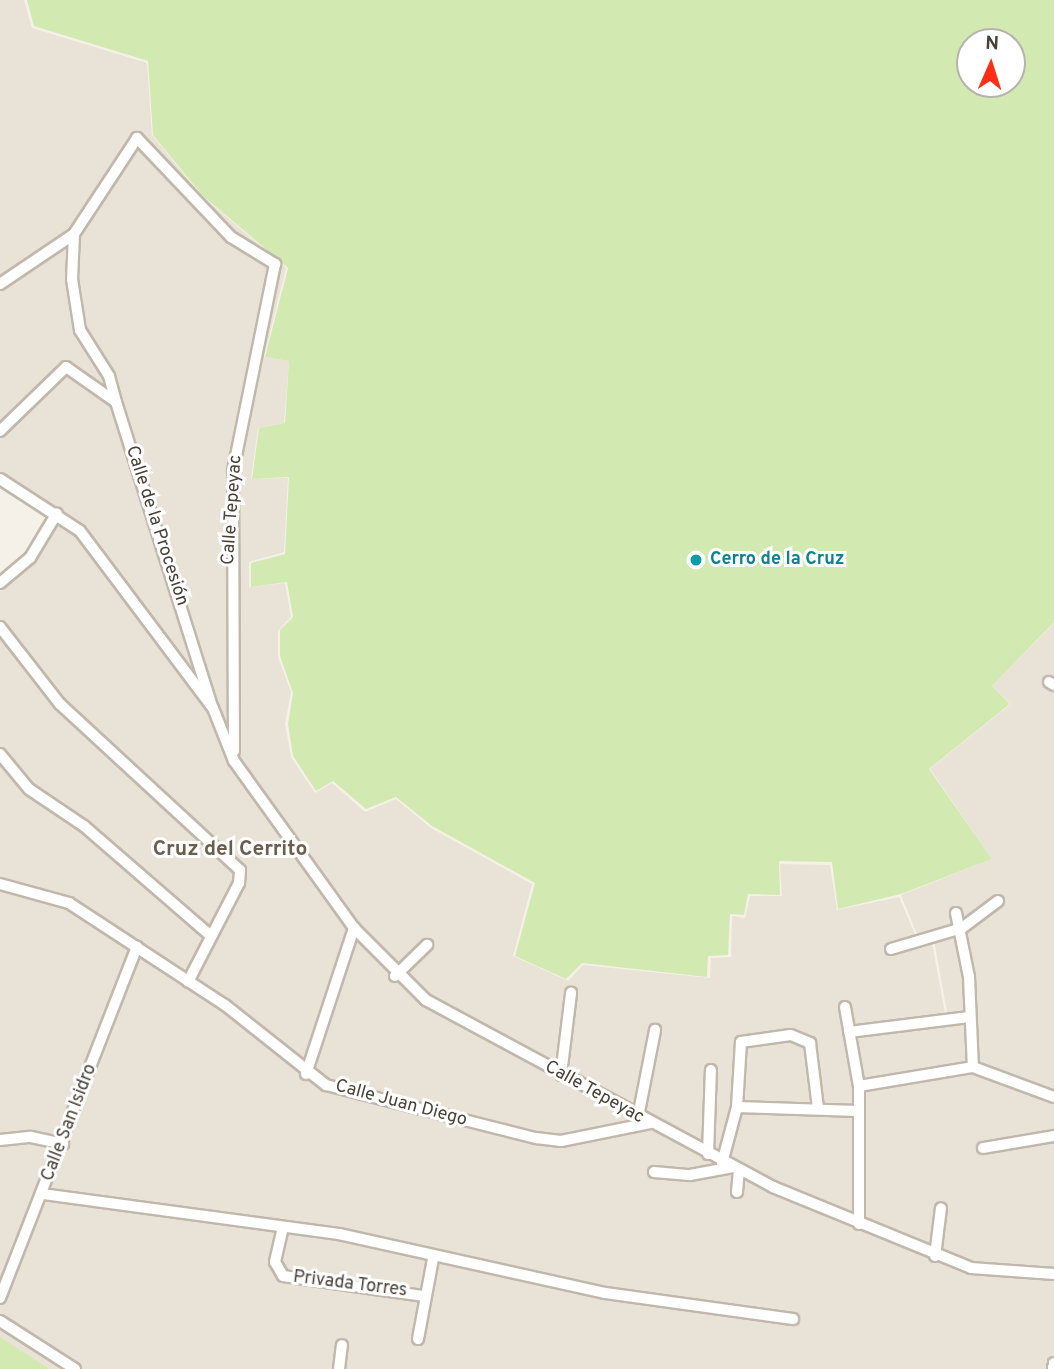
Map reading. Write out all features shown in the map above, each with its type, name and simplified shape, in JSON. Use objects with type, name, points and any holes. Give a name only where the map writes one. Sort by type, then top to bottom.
[{"type":"street","name":"Calle Tepeyac","points":[[74,233],[137,138],[231,237],[275,264],[233,471],[228,579],[234,761]]},
{"type":"street","points":[[0,284],[74,233]]},
{"type":"street","name":"Calle de la Procesión","points":[[74,233],[72,279],[80,330],[109,376],[209,681],[213,708]]},
{"type":"street","points":[[0,431],[66,367],[116,402]]},
{"type":"street","name":"Calle Tepeyac","points":[[0,479],[57,513],[80,531],[213,708],[234,761],[354,928],[395,976],[426,1000],[708,1154],[859,1224],[971,1268],[1054,1273]]},
{"type":"street","points":[[0,583],[30,558],[57,513]]},
{"type":"street","points":[[0,627],[95,739],[240,870],[188,982]]},
{"type":"street","points":[[0,754],[29,789],[84,826],[211,936]]},
{"type":"street","name":"Calle Juan Diego","points":[[0,884],[69,903],[226,1004],[306,1074],[326,1085],[536,1138],[574,1139],[650,1123]]},
{"type":"street","points":[[891,949],[962,928],[998,901]]},
{"type":"street","points":[[956,913],[962,928],[973,1068]]},
{"type":"street","points":[[306,1074],[354,928]]},
{"type":"street","points":[[395,976],[427,945]]},
{"type":"street","name":"Calle San Isidro","points":[[0,1298],[52,1173],[137,947]]},
{"type":"street","points":[[561,1075],[571,993]]},
{"type":"street","points":[[845,1007],[859,1086],[859,1224]]},
{"type":"street","points":[[849,1032],[969,1017]]},
{"type":"street","points":[[638,1117],[655,1030]]},
{"type":"street","points":[[737,1192],[732,1166],[741,1042],[791,1035],[810,1043],[818,1108]]},
{"type":"street","points":[[859,1086],[973,1068],[1054,1097]]},
{"type":"street","points":[[708,1154],[711,1070]]},
{"type":"street","points":[[737,1107],[858,1111]]},
{"type":"street","points":[[983,1147],[1054,1136]]},
{"type":"street","points":[[0,1140],[31,1137],[63,1144]]},
{"type":"street","points":[[654,1172],[690,1175],[732,1166]]},
{"type":"street","points":[[45,1190],[382,1242],[433,1259],[605,1293],[793,1319]]},
{"type":"street","points":[[935,1256],[941,1208]]},
{"type":"street","name":"Privada Torres","points":[[282,1227],[278,1273],[423,1296]]},
{"type":"street","points":[[418,1339],[423,1296],[433,1259]]},
{"type":"street","points":[[0,1321],[75,1369]]},
{"type":"street","points":[[339,1369],[342,1345]]},
{"type":"street","points":[[1053,1369],[1054,1363]]},
{"type":"shaded area","name":"Cruz del Cerrito","points":[[0,0],[24,0],[32,28],[147,63],[152,135],[201,195],[286,268],[264,357],[289,361],[284,423],[258,428],[251,479],[288,478],[284,552],[249,562],[249,587],[285,583],[291,617],[278,631],[278,657],[291,692],[285,724],[291,757],[315,793],[332,783],[365,812],[396,799],[431,828],[532,884],[513,956],[568,981],[583,965],[710,978],[711,958],[731,957],[732,916],[745,918],[750,896],[782,896],[780,864],[830,865],[837,910],[899,897],[920,946],[932,943],[947,1024],[964,1023],[976,1066],[1054,1096],[1054,1369],[0,1369],[0,586],[21,572],[60,520],[0,482]]},
{"type":"shaded area","points":[[1054,623],[1054,1095],[977,1065],[965,1022],[949,1023],[934,940],[921,944],[901,895],[992,859],[930,769],[1011,704],[992,686]]},
{"type":"green space","points":[[27,0],[1054,0],[1054,622],[992,686],[1010,704],[929,769],[992,859],[901,894],[838,909],[832,862],[779,861],[780,895],[748,894],[744,915],[730,914],[728,955],[708,956],[707,977],[582,963],[566,979],[515,956],[535,883],[432,826],[396,797],[366,809],[333,781],[316,791],[293,756],[288,724],[293,693],[280,656],[280,630],[293,617],[287,582],[251,587],[251,563],[285,554],[289,477],[252,479],[259,428],[285,423],[289,361],[265,357],[288,268],[202,195],[153,135],[148,61],[34,26]]},
{"type":"green space","points":[[0,1337],[50,1369],[0,1369]]},
{"type":"place","name":"Cerro de la Cruz","points":[[696,560]]},
{"type":"district","name":"Cruz del Cerrito","points":[[230,850]]}]
